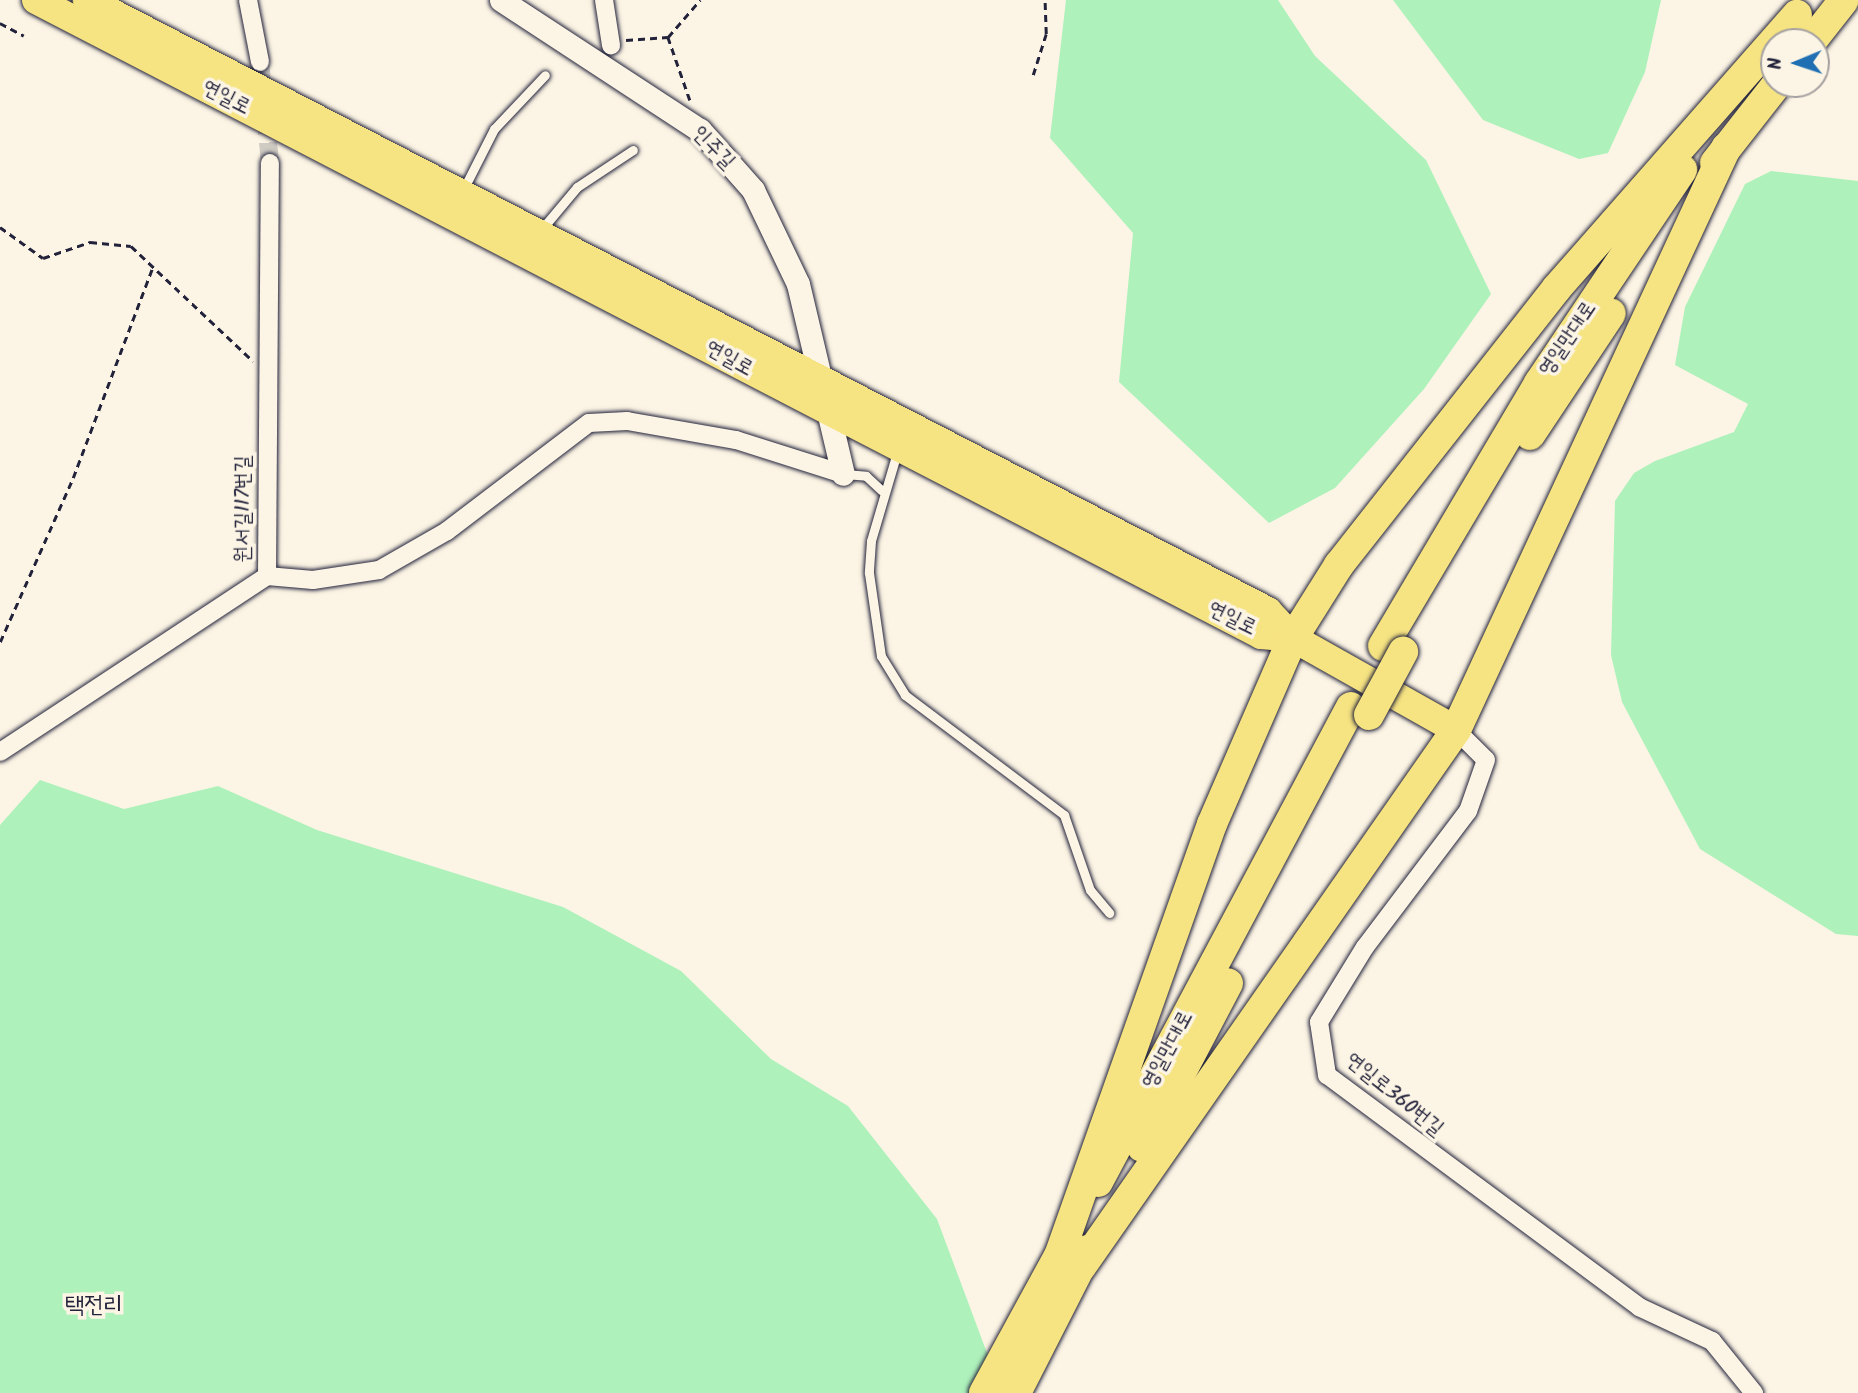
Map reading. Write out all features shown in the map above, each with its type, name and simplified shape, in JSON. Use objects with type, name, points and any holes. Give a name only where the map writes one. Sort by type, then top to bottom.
[{"type":"highway","points":[[1822,28],[1844,0]]},
{"type":"highway","points":[[1070,1261],[1212,824],[1293,638],[1339,565],[1556,289],[1803,7]]},
{"type":"highway","name":"영일만대로","points":[[1787,28],[1803,7]]},
{"type":"highway","name":"영일만대로","points":[[984,1393],[1070,1261],[1393,649],[1539,383],[1760,66]]},
{"type":"highway","name":"영일만대로","points":[[1393,649],[1532,432],[1726,148],[1766,98]]},
{"type":"highway","points":[[1070,1261],[1456,730],[1726,148]]},
{"type":"highway","name":"영일만대로","points":[[1016,1393],[1070,1261]]},
{"type":"main road","name":"연일로","points":[[36,0],[1261,635],[1293,638]]},
{"type":"main road","name":"연일로","points":[[87,0],[1268,611],[1293,638]]},
{"type":"main road","points":[[1293,638],[1456,730]]},
{"type":"street","points":[[248,0],[260,62]]},
{"type":"street","points":[[604,0],[611,45]]},
{"type":"street","name":"인주길","points":[[512,3],[700,130],[753,190],[798,284],[818,379],[834,416],[843,474]]},
{"type":"street","name":"원서길117번길","points":[[0,752],[267,576],[264,369],[270,163]]},
{"type":"street","points":[[267,576],[313,580],[379,570],[447,531],[589,424],[627,421],[736,440],[843,474]]},
{"type":"street","name":"연일로360번길","points":[[1456,730],[1486,760],[1468,811],[1365,947],[1319,1022],[1327,1075],[1639,1307],[1712,1341],[1754,1393]]},
{"type":"lane","points":[[461,194],[494,129],[545,75]]},
{"type":"lane","points":[[540,235],[545,217],[577,187],[633,150]]},
{"type":"lane","points":[[898,447],[881,491],[869,573],[881,656],[905,695],[1064,815],[1090,890],[1109,913]]},
{"type":"lane","points":[[843,474],[866,476],[881,491]]},
{"type":"path","points":[[611,45],[668,37],[700,0]]},
{"type":"path","points":[[1033,75],[1046,34],[1045,0]]},
{"type":"path","points":[[0,23],[24,36]]},
{"type":"path","points":[[668,37],[700,130]]},
{"type":"path","points":[[0,228],[43,258],[108,240],[131,246],[152,269],[264,369]]},
{"type":"path","points":[[0,642],[73,478],[152,269]]},
{"type":"green space","points":[[1066,0],[1278,0],[1315,56],[1426,160],[1491,294],[1424,389],[1335,488],[1269,523],[1119,382],[1133,233],[1050,138]]},
{"type":"green space","points":[[1393,0],[1661,0],[1645,72],[1608,153],[1579,159],[1483,120]]},
{"type":"green space","points":[[1771,171],[1858,181],[1858,936],[1836,934],[1700,849],[1622,702],[1611,655],[1615,501],[1634,473],[1655,461],[1734,432],[1748,404],[1675,365],[1685,307],[1745,184]]},
{"type":"green space","points":[[40,780],[124,809],[218,786],[317,830],[563,907],[681,971],[771,1059],[848,1106],[937,1219],[1002,1393],[0,1393],[0,825]]},
{"type":"tunnel","points":[[260,62],[270,163]]},
{"type":"district","name":"택전리","points":[[94,1306]]}]
